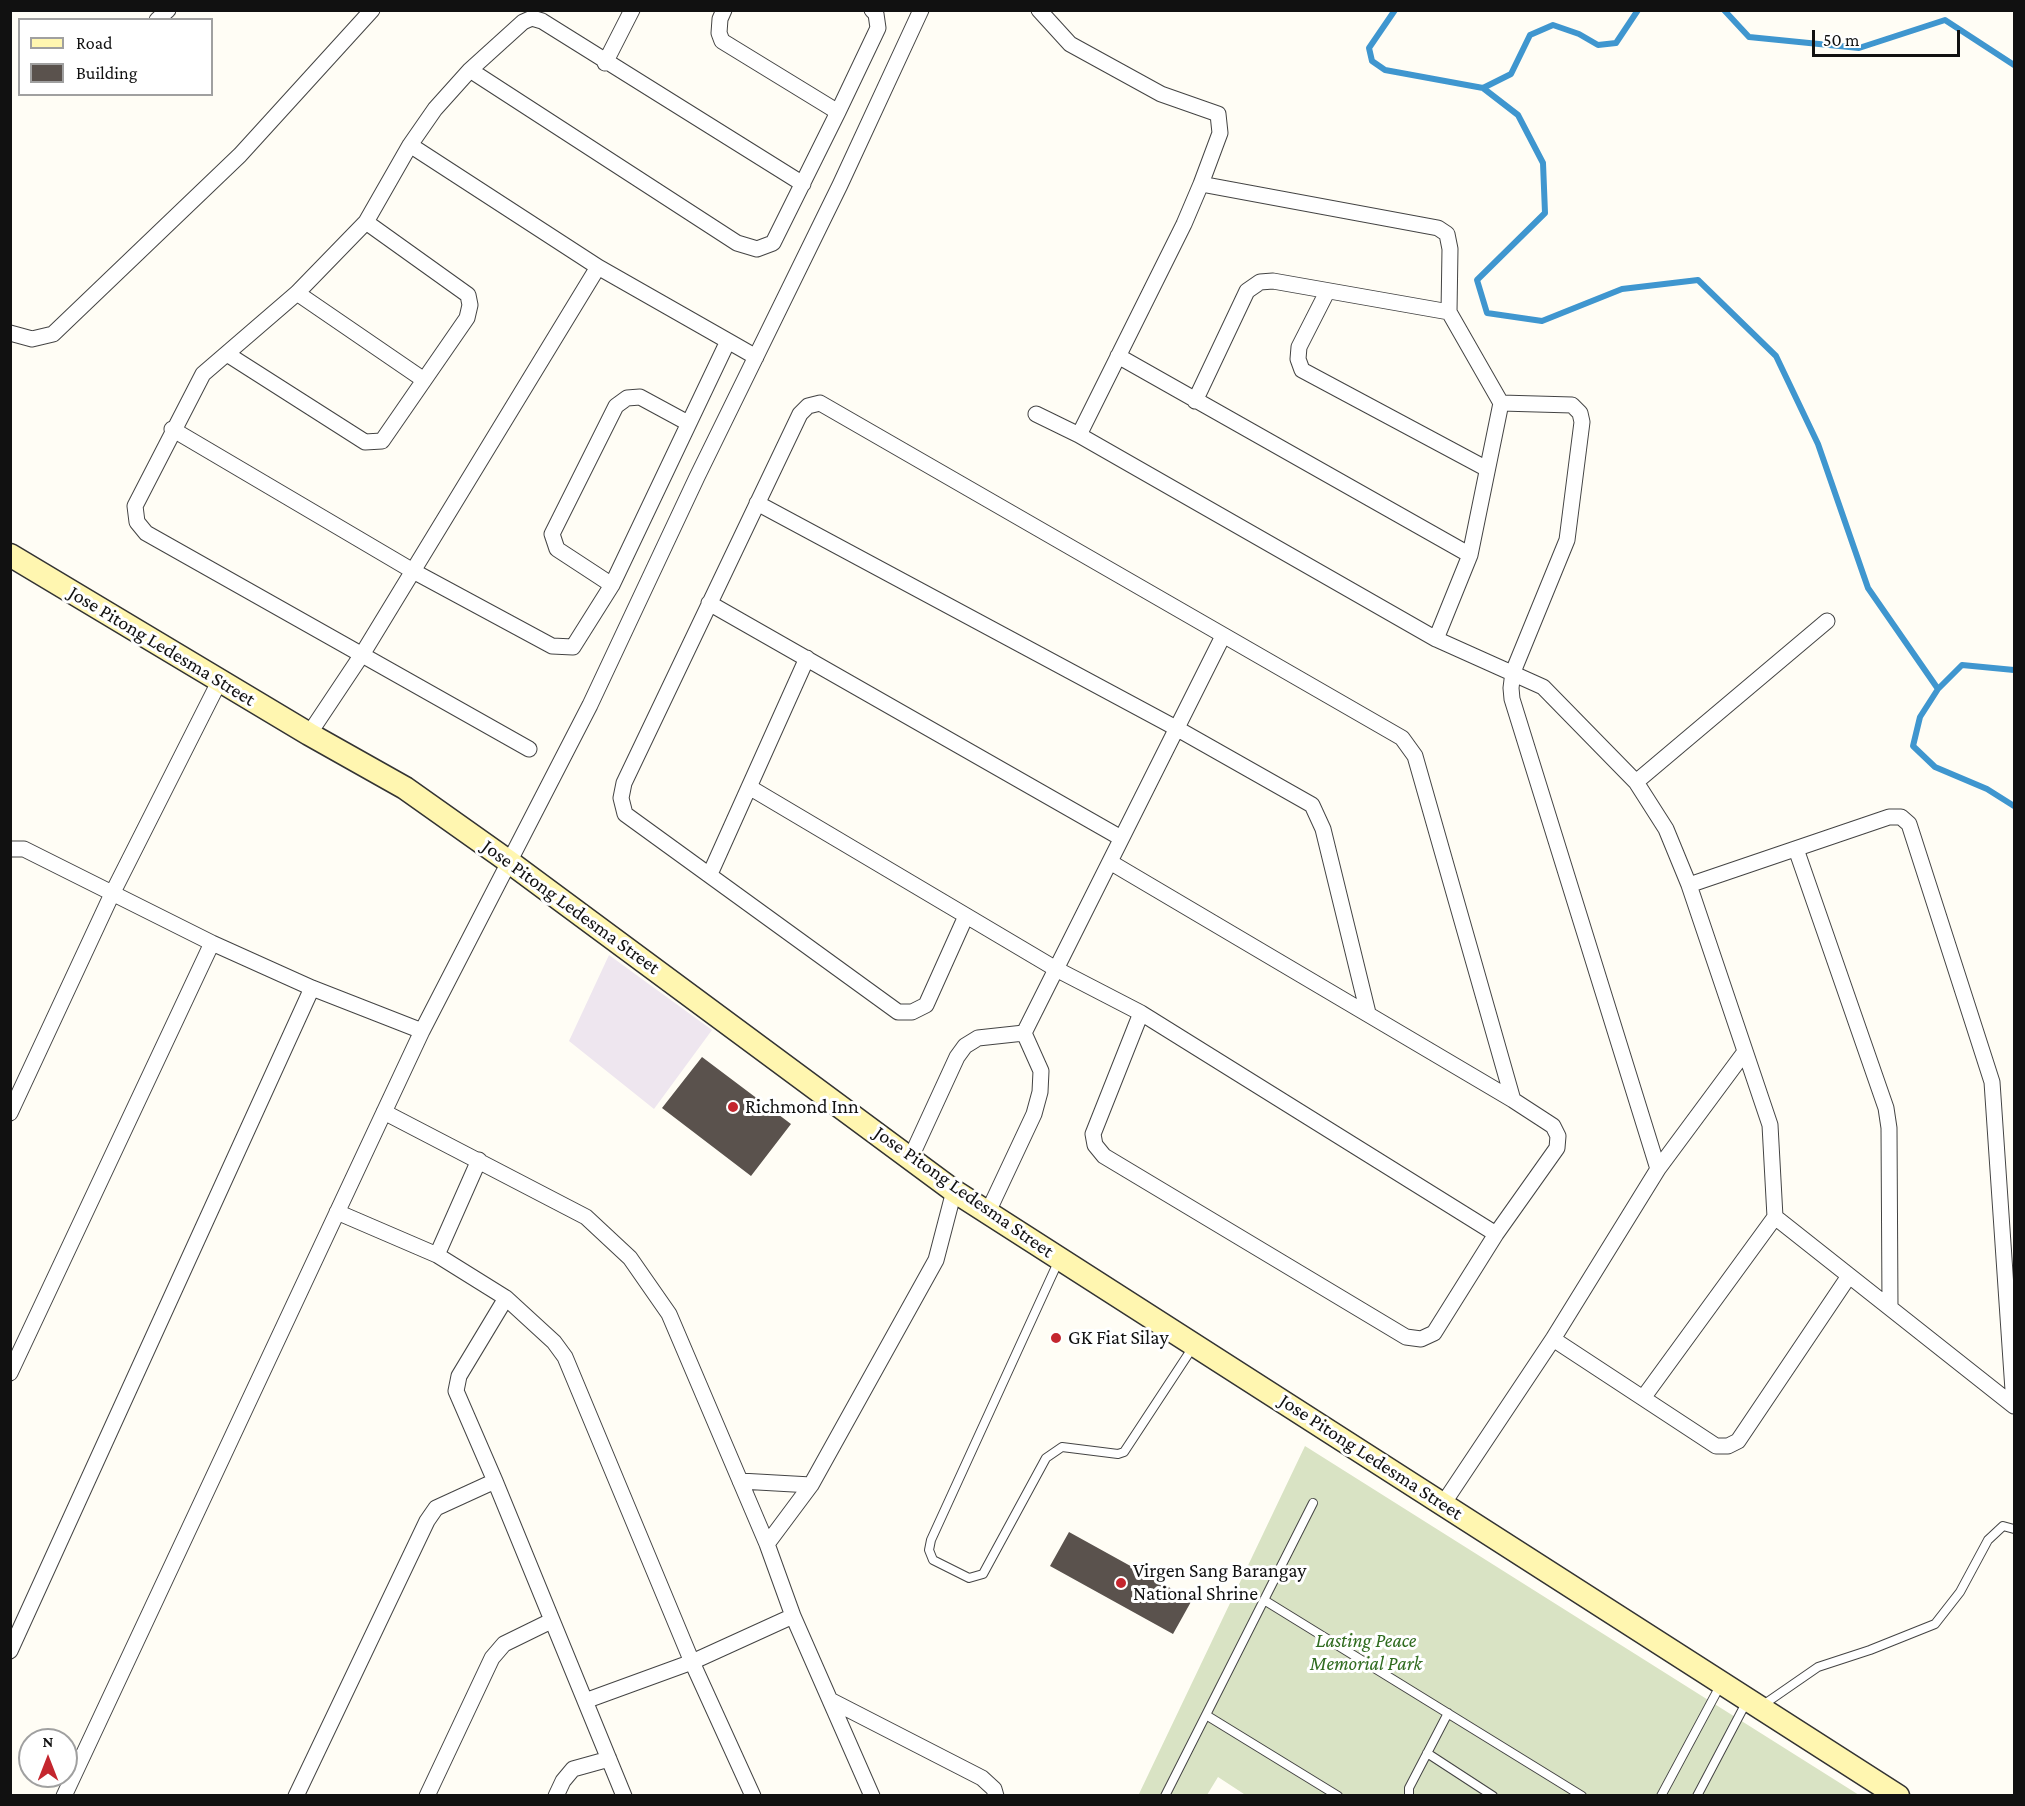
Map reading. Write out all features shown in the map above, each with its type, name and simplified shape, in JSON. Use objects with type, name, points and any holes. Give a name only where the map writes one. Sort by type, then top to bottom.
[{"type":"main road","name":"Jose Pitong Ledesma Street","points":[[10,555],[309,734],[405,788],[508,861],[954,1191],[1898,1796]]},
{"type":"street","points":[[10,333],[32,339],[54,334],[240,155],[372,10]]},
{"type":"street","points":[[605,63],[632,10]]},
{"type":"street","points":[[724,10],[720,19],[719,33],[722,41],[838,111]]},
{"type":"street","points":[[471,70],[737,243],[757,249],[773,243],[803,184],[878,28],[876,14],[872,10]]},
{"type":"street","points":[[64,1796],[422,1031],[590,705],[921,10]]},
{"type":"street","points":[[1039,10],[1070,44],[1161,94],[1218,114],[1220,134],[1184,224],[1080,435]]},
{"type":"street","points":[[529,749],[363,653],[146,533],[137,522],[135,506],[172,429],[203,374],[297,293],[366,222],[410,145],[435,109],[471,70],[523,22],[532,18],[542,21],[605,63],[803,184]]},
{"type":"street","points":[[410,145],[598,267],[756,357]]},
{"type":"street","points":[[1201,184],[1438,228],[1447,234],[1450,249],[1449,312],[1501,404],[1470,555],[1436,639]]},
{"type":"street","points":[[227,354],[365,442],[382,441],[390,434],[467,318],[470,305],[468,295],[366,222]]},
{"type":"street","points":[[309,734],[363,653],[598,267]]},
{"type":"street","points":[[1195,400],[1247,291],[1260,282],[1273,281],[1449,312]]},
{"type":"street","points":[[1327,292],[1299,347],[1298,359],[1302,370],[1487,469]]},
{"type":"street","points":[[297,293],[424,380]]},
{"type":"street","points":[[172,429],[413,571],[552,646],[573,647],[612,585],[728,341]]},
{"type":"street","points":[[1118,356],[1470,555]]},
{"type":"street","points":[[612,585],[557,549],[552,534],[616,406],[627,398],[640,397],[688,423]]},
{"type":"street","points":[[966,916],[926,1005],[912,1012],[898,1012],[625,814],[621,798],[624,783],[800,414],[808,406],[820,404],[1402,738],[1415,756],[1513,1100]]},
{"type":"street","points":[[1501,404],[1572,405],[1580,413],[1582,422],[1567,540],[1513,672],[1512,699],[1658,1169]]},
{"type":"street","points":[[1036,414],[1080,435],[1436,639],[1543,687],[1636,782],[1666,829],[1689,885],[1770,1125],[1775,1217],[1643,1398]]},
{"type":"street","points":[[757,503],[1176,728],[1312,805],[1323,828],[1368,1013]]},
{"type":"street","points":[[709,603],[1121,838]]},
{"type":"street","points":[[1636,782],[1827,621]]},
{"type":"street","points":[[1024,1032],[1223,636]]},
{"type":"street","points":[[710,874],[807,658]]},
{"type":"street","points":[[10,1113],[112,894],[220,680]]},
{"type":"street","points":[[749,787],[1056,969],[1141,1013],[1497,1234]]},
{"type":"street","points":[[1689,885],[1889,817],[1901,817],[1909,824],[1992,1082],[2014,1405]]},
{"type":"street","points":[[10,849],[24,849],[212,943],[312,988],[422,1031]]},
{"type":"street","points":[[1796,849],[1886,1108],[1889,1128],[1890,1307]]},
{"type":"street","points":[[1110,862],[1513,1100],[1553,1126],[1558,1137],[1557,1148],[1497,1234],[1434,1333],[1421,1339],[1406,1337],[1104,1156],[1095,1145],[1093,1134],[1141,1013]]},
{"type":"street","points":[[12,1364],[212,943]]},
{"type":"street","points":[[10,1651],[312,988]]},
{"type":"street","points":[[911,1157],[957,1057],[965,1046],[978,1038],[1024,1032]]},
{"type":"street","points":[[988,1212],[1034,1114],[1040,1092],[1041,1071],[1024,1032]]},
{"type":"street","points":[[1443,1504],[1553,1339],[1658,1169],[1744,1053]]},
{"type":"street","points":[[384,1112],[586,1217],[630,1258],[669,1314],[767,1544],[793,1616],[872,1796]]},
{"type":"street","points":[[436,1254],[479,1160]]},
{"type":"street","points":[[767,1544],[811,1485],[936,1260],[954,1191]]},
{"type":"street","points":[[337,1212],[436,1254],[506,1298],[554,1342],[565,1357],[692,1662],[753,1796]]},
{"type":"street","points":[[1775,1217],[2014,1405]]},
{"type":"street","points":[[1553,1339],[1716,1446],[1728,1446],[1738,1441],[1850,1276]]},
{"type":"street","points":[[506,1298],[459,1376],[456,1391],[624,1796]]},
{"type":"street","points":[[296,1796],[426,1521],[436,1508],[495,1481]]},
{"type":"street","points":[[740,1481],[811,1485]]},
{"type":"street","points":[[585,1701],[692,1662],[793,1616]]},
{"type":"street","points":[[428,1796],[492,1658],[504,1644],[551,1621]]},
{"type":"street","points":[[830,1700],[982,1778],[993,1789],[996,1796]]},
{"type":"street","points":[[556,1796],[563,1780],[573,1769],[609,1759]]},
{"type":"lane","points":[[1059,1259],[931,1540],[928,1550],[933,1560],[969,1578],[982,1574],[1046,1458],[1062,1447],[1118,1454],[1124,1452],[1195,1344]]},
{"type":"lane","points":[[1165,1796],[1313,1503]]},
{"type":"lane","points":[[1697,1796],[1754,1704],[1818,1667],[1935,1624],[1960,1592],[1988,1540],[2003,1526],[2014,1529]]},
{"type":"lane","points":[[1264,1600],[1582,1796]]},
{"type":"lane","points":[[1661,1796],[1722,1683]]},
{"type":"lane","points":[[1409,1796],[1409,1788],[1448,1713]]},
{"type":"lane","points":[[1206,1715],[1338,1796]]},
{"type":"lane","points":[[1427,1753],[1492,1796]]},
{"type":"shaded area","points":[[609,955],[712,1030],[654,1109],[569,1041]]},
{"type":"green space","name":"Lasting Peace Memorial Park","points":[[1305,1446],[1859,1795],[1247,1796],[1218,1777],[1207,1795],[1138,1796]]},
{"type":"building","points":[[702,1057],[791,1124],[751,1176],[662,1108]]},
{"type":"building","name":"Virgen Sang Barangay National Shrine","points":[[1069,1532],[1192,1600],[1173,1634],[1050,1566]]},
{"type":"waterway","points":[[1395,10],[1369,48],[1372,61],[1385,70],[1483,88],[1511,74],[1530,35],[1553,25],[1579,34],[1598,45],[1616,43],[1638,10]]},
{"type":"waterway","points":[[1724,10],[1749,37],[1859,48],[1945,20],[2014,65]]},
{"type":"waterway","points":[[1483,88],[1518,115],[1543,163],[1545,213],[1477,280],[1487,313],[1542,321],[1622,289],[1698,280],[1776,356],[1818,444],[1868,588],[1938,689],[1920,717],[1913,746],[1935,767],[1987,789],[2014,806]]},
{"type":"waterway","points":[[1938,689],[1962,665],[2014,670]]},
{"type":"place","name":"Richmond Inn","points":[[733,1107]]},
{"type":"place","name":"GK Fiat Silay","points":[[1056,1338]]},
{"type":"place","name":"Virgen Sang Barangay National Shrine","points":[[1121,1583]]}]
